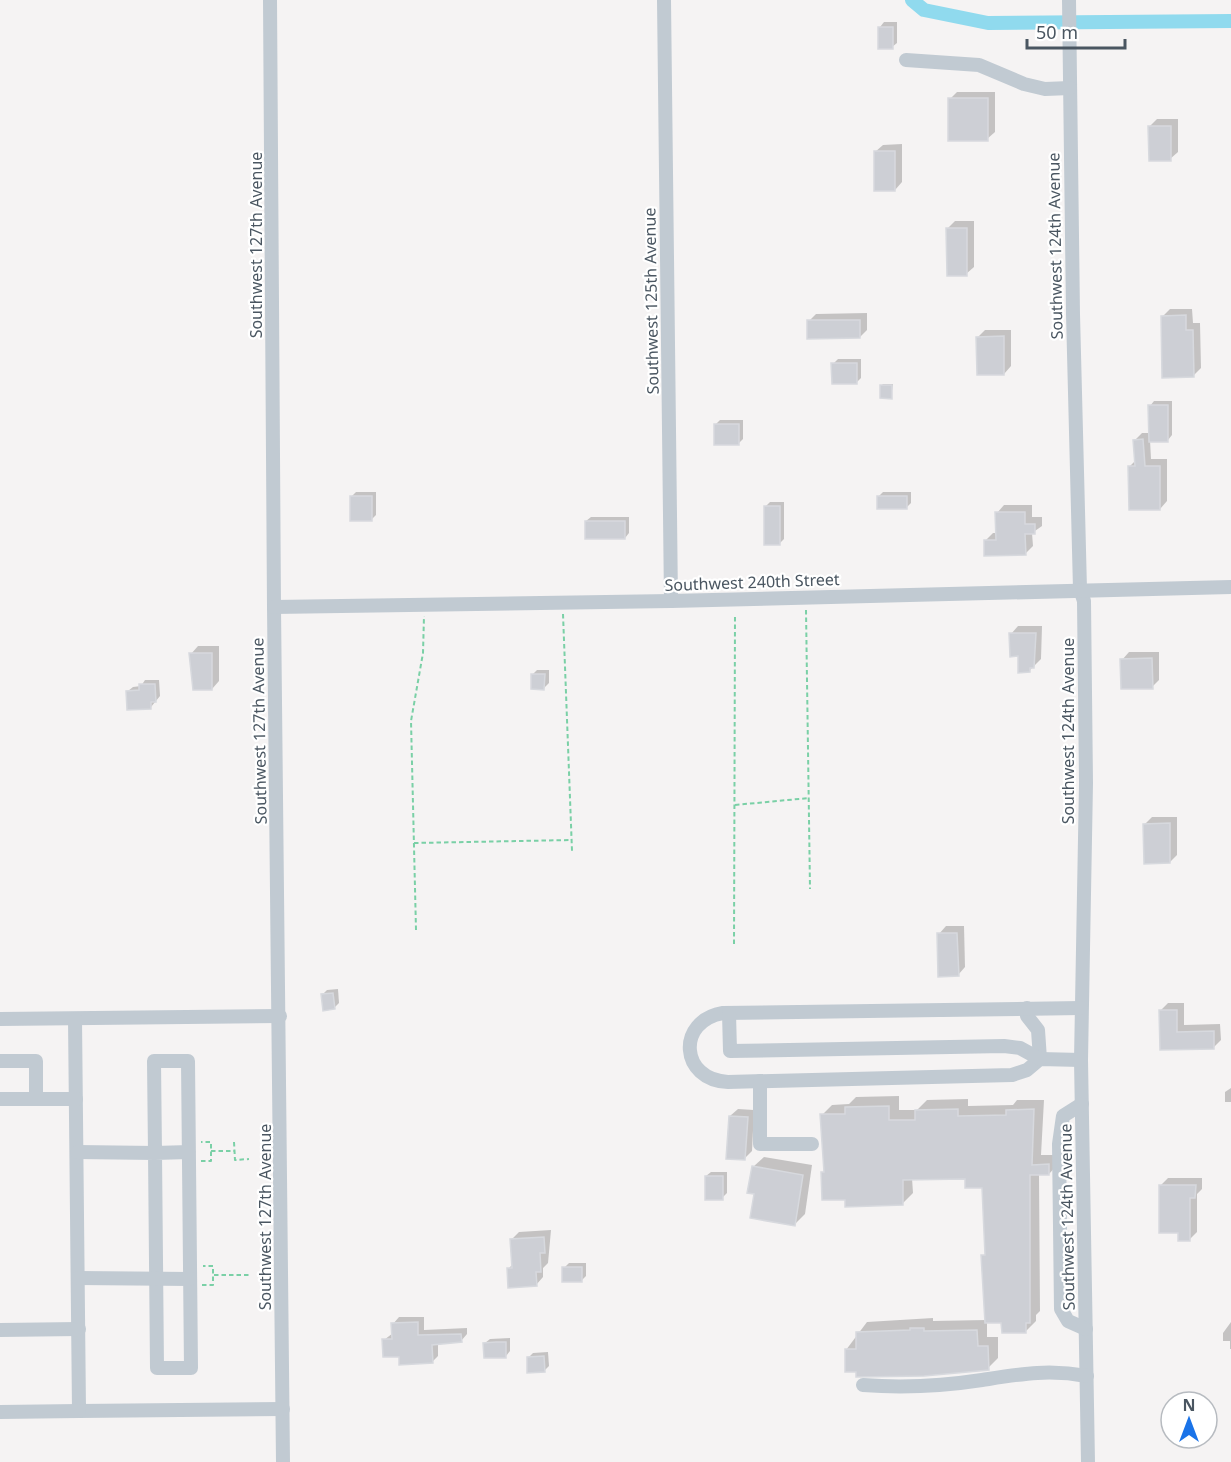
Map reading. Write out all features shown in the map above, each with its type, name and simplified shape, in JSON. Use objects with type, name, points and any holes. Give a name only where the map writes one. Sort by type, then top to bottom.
[{"type":"street","name":"Southwest 127th Avenue","points":[[270,0],[274,607],[284,1462]]},
{"type":"street","name":"Southwest 125th Avenue","points":[[664,0],[671,601]]},
{"type":"street","name":"Southwest 124th Avenue","points":[[1069,5],[1080,589],[1084,601],[1086,783],[1081,1060],[1088,1462]]},
{"type":"street","points":[[906,60],[979,65],[1024,84],[1045,89],[1070,88]]},
{"type":"street","name":"Southwest 240th Street","points":[[274,607],[671,601],[1231,587]]},
{"type":"street","points":[[1027,1008],[1027,1016],[1036,1024],[1040,1059]]},
{"type":"street","points":[[1040,1059],[1027,1070],[1012,1075],[760,1081],[708,1079],[695,1065],[690,1050],[692,1035],[698,1024],[713,1015],[729,1013],[1081,1008]]},
{"type":"street","points":[[729,1013],[730,1051],[1004,1046],[1020,1048],[1040,1059],[1081,1060]]},
{"type":"street","points":[[0,1018],[280,1016]]},
{"type":"street","points":[[75,1019],[79,1411]]},
{"type":"street","points":[[1004,1046],[1039,1036]]},
{"type":"street","points":[[0,1061],[36,1061],[36,1099]]},
{"type":"street","points":[[154,1061],[188,1061],[194,1152],[194,1282],[191,1368],[157,1368],[155,1153],[154,1061]]},
{"type":"street","points":[[760,1081],[760,1144],[812,1144]]},
{"type":"street","points":[[0,1099],[76,1099]]},
{"type":"street","points":[[1082,1104],[1063,1116],[1059,1144],[1061,1309],[1068,1321],[1086,1329]]},
{"type":"street","points":[[77,1152],[194,1152]]},
{"type":"street","points":[[78,1278],[156,1278],[194,1282]]},
{"type":"street","points":[[0,1330],[79,1329]]},
{"type":"street","points":[[863,1385],[899,1388],[941,1385],[1028,1372],[1061,1371],[1087,1376]]},
{"type":"street","points":[[0,1412],[283,1409]]},
{"type":"path","points":[[806,597],[810,889]]},
{"type":"path","points":[[734,944],[736,599]]},
{"type":"path","points":[[563,603],[563,662],[572,851]]},
{"type":"path","points":[[416,930],[411,721],[423,653],[424,605]]},
{"type":"path","points":[[735,804],[809,798]]},
{"type":"path","points":[[414,843],[572,840]]},
{"type":"path","points":[[211,1142],[211,1161],[194,1152],[211,1142]]},
{"type":"path","points":[[234,1142],[235,1160],[249,1159]]},
{"type":"path","points":[[211,1151],[235,1151]]},
{"type":"path","points":[[194,1282],[213,1285],[213,1266],[197,1266]]},
{"type":"path","points":[[213,1275],[250,1275]]},
{"type":"building","points":[[878,27],[893,27],[893,49],[878,49]]},
{"type":"building","points":[[948,98],[988,98],[988,141],[948,141]]},
{"type":"building","points":[[1148,126],[1171,126],[1171,161],[1149,161]]},
{"type":"building","points":[[874,151],[895,151],[895,191],[874,191]]},
{"type":"building","points":[[946,228],[967,228],[967,276],[947,276]]},
{"type":"building","points":[[1186,315],[1186,330],[1193,330],[1194,377],[1162,378],[1161,316]]},
{"type":"building","points":[[807,320],[860,320],[860,338],[807,339]]},
{"type":"building","points":[[1004,336],[1004,375],[977,375],[976,337]]},
{"type":"building","points":[[831,363],[857,363],[857,384],[832,384]]},
{"type":"building","points":[[880,385],[892,385],[892,399],[880,398]]},
{"type":"building","points":[[1148,405],[1168,405],[1168,442],[1149,442]]},
{"type":"building","points":[[714,424],[739,424],[739,445],[714,445]]},
{"type":"building","points":[[1143,439],[1145,466],[1160,466],[1160,510],[1129,510],[1128,466],[1135,466],[1133,440]]},
{"type":"building","points":[[350,496],[372,496],[372,521],[350,521]]},
{"type":"building","points":[[877,496],[907,496],[907,509],[877,509]]},
{"type":"building","points":[[764,506],[780,506],[780,545],[764,545]]},
{"type":"building","points":[[995,512],[1025,512],[1025,524],[1035,524],[1035,534],[1025,534],[1026,555],[984,556],[984,540],[996,540]]},
{"type":"building","points":[[585,521],[625,521],[625,539],[585,539]]},
{"type":"building","points":[[1009,633],[1036,633],[1034,668],[1030,668],[1030,672],[1018,673],[1018,656],[1010,657]]},
{"type":"building","points":[[189,653],[212,653],[212,690],[193,690]]},
{"type":"building","points":[[1152,658],[1153,689],[1121,689],[1120,659]]},
{"type":"building","points":[[531,674],[545,674],[544,690],[531,689]]},
{"type":"building","points":[[139,684],[155,684],[156,702],[151,702],[151,709],[127,710],[126,691],[139,690]]},
{"type":"building","points":[[1170,823],[1170,863],[1144,864],[1143,824]]},
{"type":"building","points":[[937,933],[957,933],[959,976],[938,977]]},
{"type":"building","points":[[333,993],[335,1009],[323,1011],[321,994]]},
{"type":"building","points":[[1159,1010],[1177,1010],[1177,1032],[1214,1031],[1214,1049],[1160,1050]]},
{"type":"building","points":[[889,1106],[889,1120],[915,1120],[915,1110],[958,1109],[958,1116],[1006,1115],[1006,1110],[1034,1109],[1032,1165],[1049,1164],[1049,1175],[1030,1175],[1030,1323],[1026,1323],[1026,1333],[1002,1333],[1001,1323],[985,1323],[981,1255],[985,1255],[982,1188],[965,1188],[965,1179],[903,1180],[903,1205],[845,1207],[845,1200],[822,1200],[821,1172],[824,1172],[820,1114],[845,1114],[845,1107]]},
{"type":"building","points":[[729,1116],[748,1117],[745,1160],[726,1159]]},
{"type":"building","points":[[752,1166],[803,1175],[795,1226],[750,1218],[754,1194],[747,1193]]},
{"type":"building","points":[[705,1176],[723,1176],[723,1200],[705,1200]]},
{"type":"building","points":[[1159,1185],[1196,1185],[1195,1198],[1190,1198],[1190,1241],[1178,1241],[1178,1233],[1159,1233]]},
{"type":"building","points":[[544,1237],[545,1253],[540,1253],[541,1272],[536,1272],[537,1286],[508,1288],[507,1268],[512,1268],[510,1239]]},
{"type":"building","points":[[562,1267],[582,1267],[582,1282],[562,1282]]},
{"type":"building","points":[[418,1322],[418,1335],[461,1334],[462,1342],[432,1345],[433,1363],[399,1365],[399,1357],[383,1357],[382,1339],[392,1339],[391,1323]]},
{"type":"building","points":[[910,1328],[924,1328],[924,1331],[977,1330],[978,1346],[988,1346],[989,1370],[924,1376],[856,1377],[856,1372],[845,1372],[845,1349],[856,1349],[856,1332],[910,1330]]},
{"type":"building","points":[[506,1342],[506,1358],[484,1358],[483,1343]]},
{"type":"building","points":[[544,1356],[545,1372],[527,1373],[527,1357]]},
{"type":"waterway","points":[[912,0],[924,10],[988,23],[1231,21]]}]
